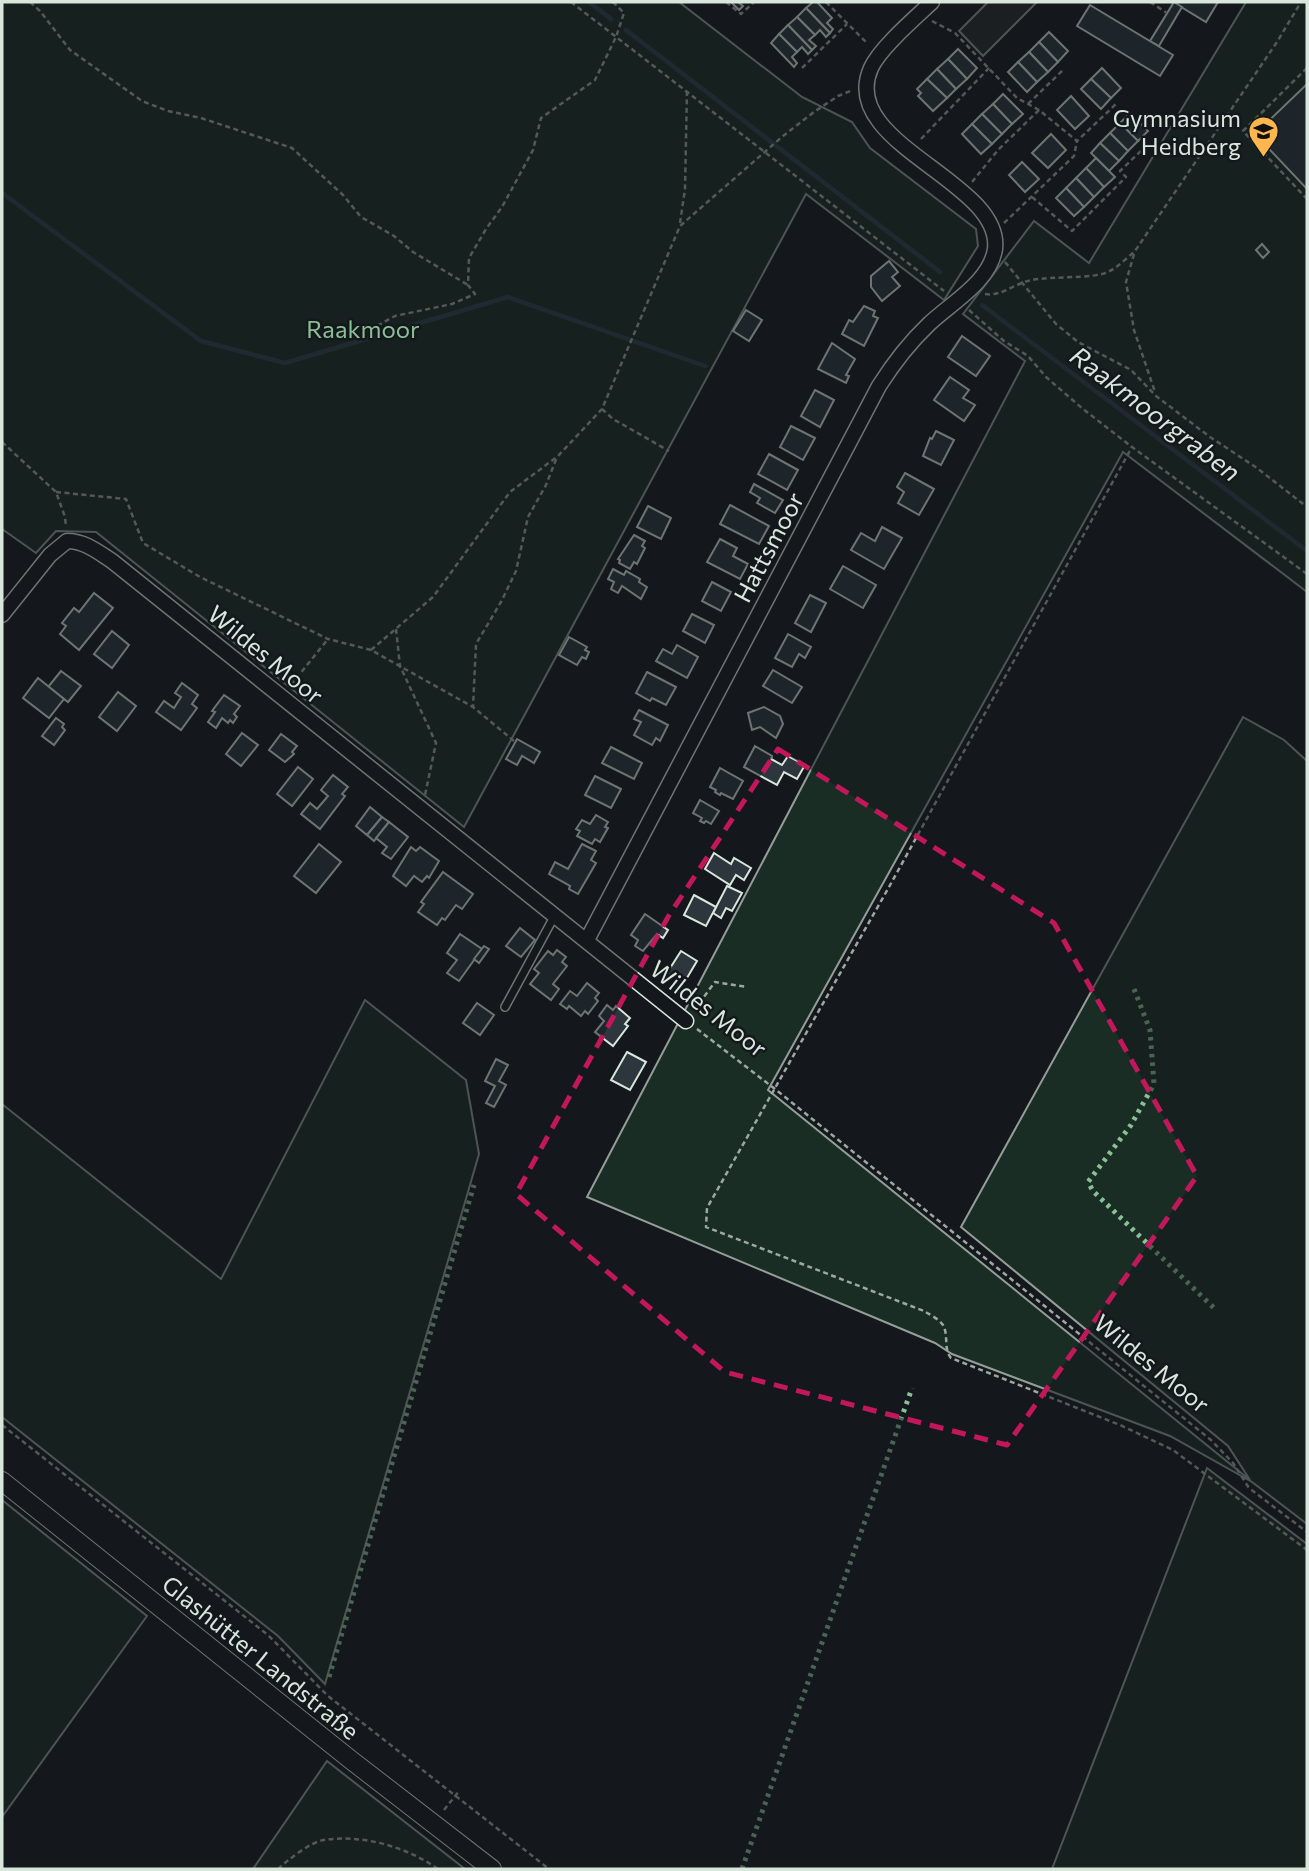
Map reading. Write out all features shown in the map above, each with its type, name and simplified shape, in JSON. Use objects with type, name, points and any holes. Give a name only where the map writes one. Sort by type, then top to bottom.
[{"type":"street","points":[[927,6],[879,55],[866,85],[868,104],[888,132],[967,196],[987,218],[994,232],[995,250]]},
{"type":"street","name":"Hattsmoor","points":[[587,940],[879,386],[905,349],[968,290],[989,264],[995,250]]},
{"type":"street","points":[[2,615],[50,555],[67,541]]},
{"type":"street","name":"Wildes Moor","points":[[67,541],[78,541],[112,561],[686,1021]]},
{"type":"street","name":"Glashütter Landstraße","points":[[2,1481],[492,1869]]},
{"type":"lane","points":[[505,1007],[555,914]]},
{"type":"path","points":[[30,2],[71,50],[142,101],[292,148],[329,181],[361,217],[468,285],[475,294],[452,304],[395,316],[355,338]]},
{"type":"path","points":[[571,2],[956,301],[1003,341],[1028,356],[1055,385],[1132,447],[1307,574]]},
{"type":"path","points":[[468,285],[469,258],[502,207],[533,150],[541,118],[596,80],[617,37],[624,13],[613,2]]},
{"type":"path","points":[[726,2],[741,15],[754,2]]},
{"type":"path","points":[[825,2],[879,55]]},
{"type":"path","points":[[1150,2],[1167,13]]},
{"type":"path","points":[[1156,396],[1134,330],[1126,282],[1135,251],[1277,42],[1301,2]]},
{"type":"path","points":[[927,6],[934,24],[955,33],[1017,98],[1039,110],[1077,141]]},
{"type":"path","points":[[802,68],[847,24]]},
{"type":"path","points":[[909,150],[989,68]]},
{"type":"path","points":[[1307,68],[1243,131],[1307,200]]},
{"type":"path","points":[[1028,104],[1064,69]]},
{"type":"path","points":[[680,226],[783,136],[838,96],[866,85]]},
{"type":"path","points":[[371,650],[433,597],[510,492],[558,456],[602,409],[680,226],[685,189],[687,90]]},
{"type":"path","points":[[994,232],[1074,156],[1077,141],[1116,104]]},
{"type":"path","points":[[967,196],[999,150],[1039,110]]},
{"type":"path","points":[[1032,197],[1072,231],[1126,177],[1120,171],[1144,148]]},
{"type":"path","points":[[995,250],[1056,324],[1078,342],[1131,370],[1156,396],[1307,507]]},
{"type":"path","points":[[968,290],[994,296],[1022,282],[1051,276],[1077,277],[1107,272],[1135,251]]},
{"type":"path","points":[[602,409],[613,419],[669,451]]},
{"type":"path","points":[[2,442],[56,492],[65,517],[67,541]]},
{"type":"path","points":[[1132,447],[708,1208],[706,1227],[924,1311],[942,1323],[946,1334],[945,1351],[951,1358],[1120,1425],[1174,1450],[1307,1550]]},
{"type":"path","points":[[473,707],[476,644],[516,571],[528,517],[558,456]]},
{"type":"path","points":[[56,492],[127,499],[142,543],[200,577],[328,639],[371,650],[473,707],[514,741]]},
{"type":"path","points":[[396,629],[400,666],[436,743],[422,808]]},
{"type":"path","points":[[282,696],[328,639]]},
{"type":"path","points":[[686,1021],[715,982],[747,987]]},
{"type":"path","name":"Wildes Moor","points":[[686,1021],[775,1089],[1211,1440],[1233,1463],[1248,1488],[1307,1532]]},
{"type":"path","points":[[2,1425],[268,1635],[328,1696],[549,1869]]},
{"type":"path","points":[[433,1824],[459,1791]]},
{"type":"path","points":[[278,1869],[289,1859],[321,1840],[369,1840],[398,1849],[438,1869]]},
{"type":"highlighted area","points":[[778,749],[1054,923],[1197,1176],[1007,1445],[725,1372],[516,1194],[668,917]]},
{"type":"green space","name":"Raakmoor","points":[[2,2],[679,2],[802,97],[852,122],[870,148],[976,229],[978,246],[944,300],[806,194],[464,827],[96,532],[56,531],[36,553],[2,529]]},
{"type":"green space","points":[[1246,2],[1307,2],[1307,592],[1123,452],[768,1090],[1250,1480],[1228,1446],[961,1227],[1243,717],[1284,740],[1307,761],[1307,1524],[1252,1482],[1170,1436],[952,1354],[935,1343],[587,1197],[1025,361],[963,314],[1034,221],[1089,263]]},
{"type":"green space","points":[[365,1000],[466,1080],[479,1154],[325,1684],[278,1636],[2,1417],[2,1104],[221,1279]]},
{"type":"green space","points":[[1207,1468],[1307,1544],[1307,1869],[1052,1869]]},
{"type":"green space","points":[[2,1500],[147,1616],[2,1817]]},
{"type":"green space","points":[[327,1761],[465,1869],[253,1869]]},
{"type":"shaded area","points":[[988,2],[1037,2],[983,56],[959,31]]},
{"type":"building","points":[[731,2],[738,2],[743,6],[739,10]]},
{"type":"building","points":[[817,2],[832,18],[827,23],[833,29],[830,33],[806,8]]},
{"type":"building","points":[[1173,2],[1218,2],[1206,22]]},
{"type":"building","points":[[1174,2],[1182,7],[1159,46],[1150,41]]},
{"type":"building","points":[[1090,5],[1173,55],[1160,76],[1077,26]]},
{"type":"building","points":[[806,8],[830,33],[826,37],[820,30],[815,35],[797,17]]},
{"type":"building","points":[[797,17],[815,35],[809,40],[816,46],[812,50],[788,25]]},
{"type":"building","points":[[788,25],[812,50],[808,54],[802,47],[797,52],[779,34]]},
{"type":"building","points":[[1049,32],[1068,51],[1058,62],[1039,42]]},
{"type":"building","points":[[779,34],[797,52],[792,57],[797,63],[794,67],[771,43]]},
{"type":"building","points":[[1039,42],[1058,62],[1048,72],[1029,52]]},
{"type":"building","points":[[958,49],[977,68],[967,79],[948,59]]},
{"type":"building","points":[[1029,52],[1048,72],[1037,82],[1018,62]]},
{"type":"building","points":[[948,59],[967,79],[956,89],[937,69]]},
{"type":"building","points":[[1018,62],[1037,82],[1027,92],[1008,72]]},
{"type":"building","points":[[1102,68],[1121,88],[1111,98],[1091,79]]},
{"type":"building","points":[[937,69],[956,89],[947,98],[927,79]]},
{"type":"building","points":[[927,79],[947,98],[933,111],[918,96],[921,93],[917,89]]},
{"type":"building","points":[[1091,79],[1111,98],[1101,109],[1081,89]]},
{"type":"building","points":[[1307,84],[1307,189],[1255,134]]},
{"type":"building","points":[[1003,94],[1023,114],[1012,124],[993,104]]},
{"type":"building","points":[[1071,96],[1089,116],[1075,129],[1057,110]]},
{"type":"building","points":[[993,104],[1012,124],[1002,134],[982,114]]},
{"type":"building","points":[[1130,113],[1148,131],[1138,141],[1120,123]]},
{"type":"building","points":[[982,114],[1002,134],[992,144],[972,124]]},
{"type":"building","points":[[1120,123],[1138,141],[1128,151],[1110,133]]},
{"type":"building","points":[[972,124],[992,144],[981,154],[962,134]]},
{"type":"building","points":[[1110,133],[1128,151],[1119,161],[1100,143]]},
{"type":"building","points":[[1051,134],[1066,150],[1048,168],[1032,153]]},
{"type":"building","points":[[1100,143],[1119,161],[1109,171],[1091,153]]},
{"type":"building","points":[[1096,158],[1115,177],[1104,187],[1086,168]]},
{"type":"building","points":[[1022,162],[1039,179],[1025,192],[1009,175]]},
{"type":"building","points":[[1086,168],[1104,187],[1094,197],[1076,178]]},
{"type":"building","points":[[1076,178],[1094,197],[1084,207],[1066,188]]},
{"type":"building","points":[[1066,188],[1084,207],[1074,216],[1056,198]]},
{"type":"building","points":[[1262,244],[1269,252],[1263,258],[1256,250]]},
{"type":"building","points":[[889,261],[898,272],[892,277],[900,286],[882,301],[871,287],[871,276]]},
{"type":"building","points":[[864,306],[875,311],[873,316],[878,318],[864,346],[842,334],[849,320],[853,322]]},
{"type":"building","points":[[746,310],[762,320],[749,341],[733,331]]},
{"type":"building","points":[[962,336],[990,356],[976,376],[948,357]]},
{"type":"building","points":[[832,343],[855,359],[846,375],[849,376],[846,383],[818,369]]},
{"type":"building","points":[[950,377],[969,390],[963,398],[975,405],[964,421],[934,400]]},
{"type":"building","points":[[815,390],[834,400],[820,427],[801,416]]},
{"type":"building","points":[[791,426],[815,438],[803,460],[780,447]]},
{"type":"building","points":[[936,431],[954,440],[941,465],[923,456]]},
{"type":"building","points":[[769,454],[798,470],[787,490],[758,474]]},
{"type":"building","points":[[905,473],[934,489],[919,515],[898,503],[904,492],[897,487]]},
{"type":"building","points":[[754,484],[783,500],[775,513],[757,503],[760,498],[750,492]]},
{"type":"building","points":[[730,505],[769,526],[759,544],[720,524]]},
{"type":"building","points":[[648,506],[671,518],[661,539],[637,527]]},
{"type":"building","points":[[882,527],[902,538],[884,569],[851,550],[861,533],[875,541]]},
{"type":"building","points":[[634,535],[645,541],[642,546],[645,548],[637,564],[634,562],[630,569],[619,563],[618,559]]},
{"type":"building","points":[[720,539],[737,548],[733,556],[748,564],[740,579],[707,562]]},
{"type":"building","points":[[843,566],[876,585],[863,608],[830,589]]},
{"type":"building","points":[[613,569],[624,575],[626,571],[640,579],[639,582],[647,587],[641,599],[622,586],[618,593],[611,589],[614,582],[608,579]]},
{"type":"building","points":[[712,582],[731,592],[721,611],[702,601]]},
{"type":"building","points":[[94,593],[113,608],[79,650],[60,634],[66,626],[62,623],[74,608],[79,612]]},
{"type":"building","points":[[810,595],[826,603],[811,632],[795,623]]},
{"type":"building","points":[[692,614],[714,625],[705,643],[683,631]]},
{"type":"building","points":[[112,631],[129,645],[112,668],[94,654]]},
{"type":"building","points":[[788,634],[811,647],[805,658],[799,654],[792,667],[775,658]]},
{"type":"building","points":[[569,637],[587,647],[585,650],[589,652],[586,659],[582,657],[577,665],[559,655]]},
{"type":"building","points":[[677,645],[698,657],[687,678],[656,661],[663,649],[672,654]]},
{"type":"building","points":[[773,670],[802,687],[792,703],[763,686]]},
{"type":"building","points":[[61,671],[81,686],[68,702],[48,687]]},
{"type":"building","points":[[647,672],[676,687],[666,705],[652,698],[650,701],[636,693]]},
{"type":"building","points":[[38,678],[64,699],[49,718],[23,698]]},
{"type":"building","points":[[182,683],[198,695],[192,704],[197,708],[181,730],[156,712],[164,701],[174,708],[181,697],[175,693]]},
{"type":"building","points":[[118,692],[136,706],[117,731],[99,717]]},
{"type":"building","points":[[224,695],[240,706],[234,714],[237,717],[233,723],[222,718],[216,728],[208,722],[215,712],[212,711]]},
{"type":"building","points":[[764,707],[780,716],[783,724],[776,738],[760,727],[752,730],[748,713]]},
{"type":"building","points":[[639,710],[668,725],[660,741],[656,738],[652,745],[634,735],[641,722],[634,719]]},
{"type":"building","points":[[56,718],[64,724],[62,727],[65,730],[54,745],[42,736]]},
{"type":"building","points":[[242,733],[258,745],[241,766],[226,754]]},
{"type":"building","points":[[281,734],[297,746],[292,752],[294,754],[285,762],[269,750]]},
{"type":"building","points":[[517,739],[540,752],[534,763],[522,756],[517,765],[506,759]]},
{"type":"building","points":[[755,746],[782,765],[788,756],[805,765],[797,779],[784,772],[777,785],[744,767]]},
{"type":"building","points":[[611,747],[642,763],[634,779],[602,763]]},
{"type":"building","points":[[298,767],[313,779],[292,806],[277,794]]},
{"type":"building","points":[[720,768],[743,781],[733,799],[721,793],[720,795],[710,787]]},
{"type":"building","points":[[333,775],[348,787],[342,794],[345,796],[320,829],[301,814],[310,803],[317,809],[328,796],[321,790]]},
{"type":"building","points":[[595,776],[621,789],[611,808],[585,795]]},
{"type":"building","points":[[700,800],[719,811],[711,824],[700,821],[702,818],[693,813]]},
{"type":"building","points":[[370,807],[382,817],[367,835],[356,826]]},
{"type":"building","points":[[596,815],[608,822],[605,827],[608,828],[600,842],[595,839],[592,844],[577,836],[580,831],[576,829],[582,820],[590,824]]},
{"type":"building","points":[[382,817],[389,822],[374,841],[367,835]]},
{"type":"building","points":[[389,822],[408,837],[391,859],[382,853],[387,847],[376,838]]},
{"type":"building","points":[[319,844],[341,862],[316,893],[294,876]]},
{"type":"building","points":[[582,844],[596,851],[591,860],[596,863],[578,894],[549,874],[555,862],[568,869]]},
{"type":"building","points":[[411,847],[416,851],[420,847],[439,861],[429,878],[427,876],[422,882],[414,876],[406,886],[393,876]]},
{"type":"building","points":[[714,853],[731,864],[734,858],[751,868],[744,880],[736,875],[730,885],[705,869]]},
{"type":"building","points":[[443,872],[473,894],[462,909],[456,905],[445,920],[442,918],[437,925],[418,912],[424,904],[421,902]]},
{"type":"building","points":[[727,886],[742,893],[732,911],[726,908],[721,918],[713,913]]},
{"type":"building","points":[[694,895],[716,907],[706,926],[684,915]]},
{"type":"building","points":[[645,914],[668,930],[663,938],[657,934],[643,951],[635,946],[638,940],[631,935]]},
{"type":"building","points":[[520,928],[535,940],[521,957],[506,946]]},
{"type":"building","points":[[460,934],[482,949],[459,981],[447,973],[457,960],[447,953]]},
{"type":"building","points":[[484,946],[489,949],[479,963],[474,959]]},
{"type":"building","points":[[557,950],[566,957],[562,962],[567,966],[553,984],[559,989],[551,1000],[530,984],[539,973],[534,969],[548,951],[553,955]]},
{"type":"building","points":[[681,951],[697,961],[684,983],[667,973]]},
{"type":"building","points":[[587,983],[599,993],[595,998],[598,1001],[588,1014],[585,1011],[581,1016],[569,1006],[567,1009],[560,1004],[570,991],[577,996]]},
{"type":"building","points":[[477,1003],[494,1015],[480,1035],[463,1023]]},
{"type":"building","points":[[607,1005],[613,1010],[616,1006],[630,1018],[625,1024],[628,1026],[613,1046],[595,1032],[604,1021],[599,1016]]},
{"type":"building","points":[[627,1052],[646,1062],[630,1090],[611,1080]]},
{"type":"building","points":[[496,1059],[508,1065],[499,1081],[506,1085],[494,1107],[486,1103],[495,1086],[485,1081]]},
{"type":"waterway","name":"Raakmoorgraben","points":[[589,2],[611,19]]},
{"type":"waterway","name":"Raakmoorgraben","points":[[626,30],[940,272]]},
{"type":"waterway","points":[[2,193],[201,341],[285,363],[508,297],[705,366]]},
{"type":"waterway","name":"Raakmoorgraben","points":[[982,305],[1307,551]]},
{"type":"hedge","points":[[1134,989],[1150,1030],[1154,1084],[1131,1125],[1088,1182],[1093,1191],[1216,1310]]},
{"type":"hedge","points":[[329,1677],[474,1185]]},
{"type":"hedge","points":[[742,1869],[912,1388]]},
{"type":"place","name":"Gymnasium Heidberg","points":[[1264,158]]}]
